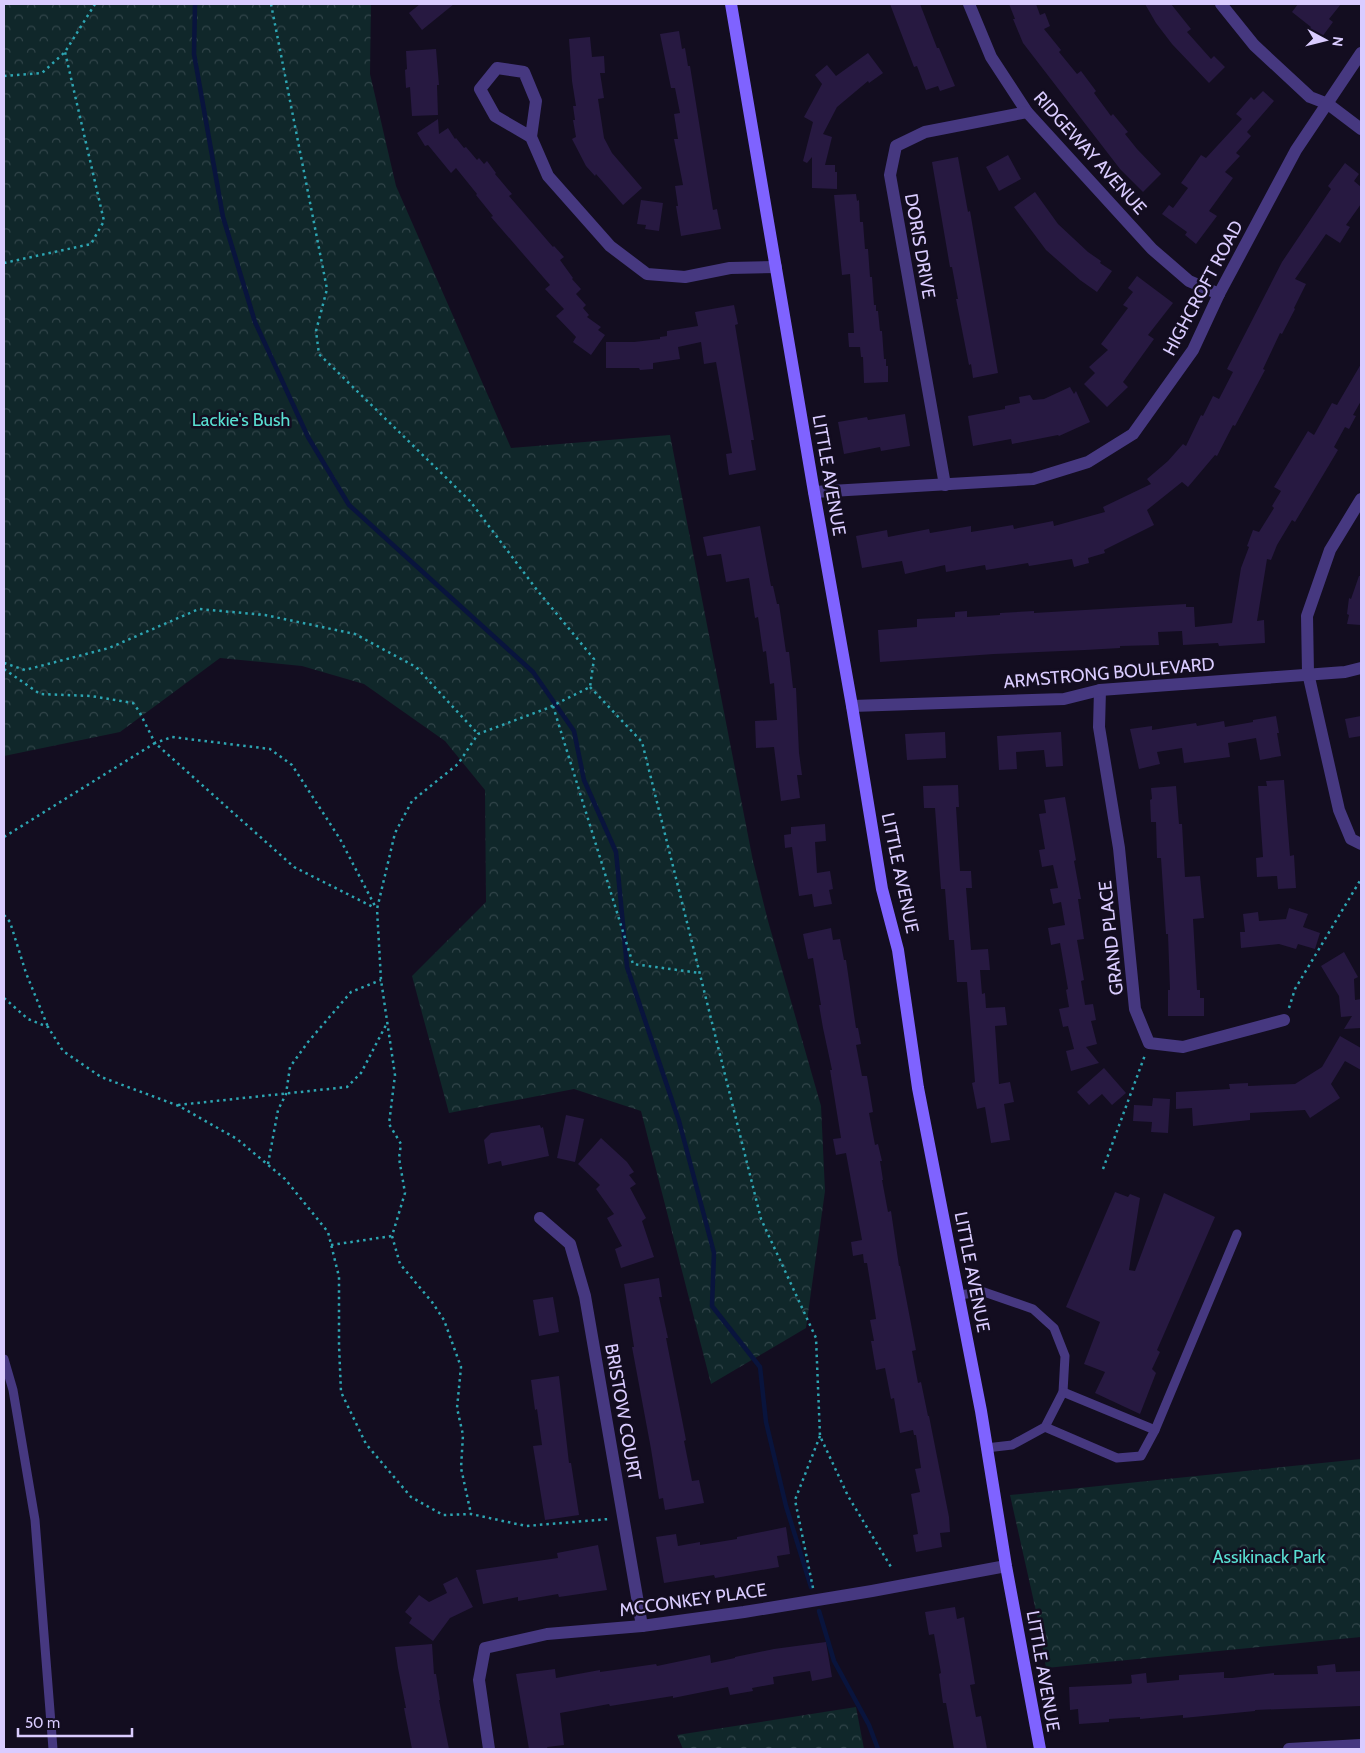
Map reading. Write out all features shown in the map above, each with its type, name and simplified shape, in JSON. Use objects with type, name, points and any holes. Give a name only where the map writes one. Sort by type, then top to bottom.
[{"type":"street","name":"LITTLE AVENUE","points":[[731,4],[882,889],[898,950],[918,1088],[981,1411],[1006,1566],[1040,1749]]},
{"type":"street","name":"RIDGEWAY AVENUE","points":[[969,4],[991,57],[1027,112],[1152,248],[1188,281],[1219,294]]},
{"type":"street","points":[[1221,4],[1254,45],[1310,97],[1328,104],[1361,129]]},
{"type":"street","name":"HIGHCROFT ROAD","points":[[814,492],[1033,479],[1088,462],[1133,434],[1193,350],[1219,294],[1296,150],[1361,53]]},
{"type":"street","points":[[531,137],[495,116],[480,89],[497,68],[524,72],[536,101],[531,137],[548,176],[610,246],[647,274],[685,277],[730,268],[776,267]]},
{"type":"street","name":"DORIS DRIVE","points":[[945,485],[890,175],[896,146],[925,132],[1027,112]]},
{"type":"street","points":[[1361,499],[1330,550],[1307,616],[1308,673],[1339,810],[1351,839],[1361,844]]},
{"type":"street","name":"ARMSTRONG BOULEVARD","points":[[852,706],[1064,699],[1100,690],[1308,673],[1345,672],[1361,668]]},
{"type":"street","name":"GRAND PLACE","points":[[1100,690],[1099,726],[1119,848],[1136,1009],[1149,1043]]},
{"type":"street","points":[[1149,1043],[1183,1047],[1284,1020]]},
{"type":"street","name":"BRISTOW COURT","points":[[540,1218],[570,1244],[585,1296],[642,1626]]},
{"type":"street","name":"MCCONKEY PLACE","points":[[489,1749],[479,1680],[485,1648],[547,1634],[642,1626],[744,1612],[1006,1566]]},
{"type":"street","points":[[1288,1749],[1361,1745]]},
{"type":"lane","points":[[1045,1427],[1117,1458],[1142,1456],[1155,1430],[1237,1234]]},
{"type":"lane","points":[[958,1295],[984,1292],[1033,1309],[1054,1328],[1065,1356],[1063,1392],[1045,1427],[1012,1444],[986,1448]]},
{"type":"lane","points":[[4,1359],[14,1390],[35,1520],[53,1749]]},
{"type":"lane","points":[[1063,1392],[1155,1430]]},
{"type":"path","points":[[4,76],[42,73],[65,52],[95,4]]},
{"type":"path","points":[[272,4],[327,289],[316,331],[319,354],[470,501],[537,590],[594,659],[590,687]]},
{"type":"path","points":[[4,263],[91,244],[104,221],[65,52]]},
{"type":"path","points":[[4,663],[25,670],[109,648],[199,609],[265,615],[354,634],[416,666],[478,734]]},
{"type":"path","points":[[4,669],[40,694],[90,696],[133,703],[155,743],[294,867],[377,909]]},
{"type":"path","points":[[471,1514],[461,1468],[463,1435],[457,1408],[461,1368],[444,1320],[432,1302],[400,1264],[392,1236],[405,1193],[399,1158],[401,1144],[388,1124],[395,1076],[381,980],[377,909],[395,833],[412,801],[458,764],[478,734],[553,706],[590,687]]},
{"type":"path","points":[[590,687],[642,742],[762,1219],[816,1338],[820,1436],[848,1496],[891,1567]]},
{"type":"path","points":[[553,706],[633,964],[700,973]]},
{"type":"path","points":[[4,836],[155,743],[172,737],[270,749],[292,765],[340,839],[377,909]]},
{"type":"path","points":[[1284,1020],[1295,989],[1361,879]]},
{"type":"path","points":[[4,915],[10,922],[26,973],[48,1027],[63,1051],[101,1076],[176,1105],[237,1139],[285,1179],[328,1232],[339,1277],[341,1392],[366,1444],[411,1497],[443,1515],[471,1514],[526,1526],[624,1518]]},
{"type":"path","points":[[268,1165],[278,1110],[286,1094],[290,1067],[308,1042],[351,992],[381,980]]},
{"type":"path","points":[[4,998],[28,1019],[48,1027]]},
{"type":"path","points":[[176,1105],[347,1087],[361,1074],[386,1023]]},
{"type":"path","points":[[1103,1169],[1149,1043]]},
{"type":"path","points":[[331,1245],[392,1236]]},
{"type":"path","points":[[813,1590],[795,1500],[820,1436]]},
{"type":"green space","name":"Lackie's Bush","points":[[4,4],[371,4],[370,74],[396,186],[511,448],[670,435],[753,861],[768,921],[821,1106],[825,1191],[806,1328],[711,1384],[641,1111],[574,1089],[449,1113],[412,976],[486,902],[485,790],[445,741],[364,684],[302,666],[220,658],[120,732],[4,756]]},
{"type":"green space","name":"Assikinack Park","points":[[1361,1459],[1361,1637],[1046,1668],[1038,1620],[1010,1495]]},
{"type":"green space","points":[[856,1707],[864,1749],[683,1749],[677,1735]]},
{"type":"building","points":[[420,4],[454,4],[422,30],[409,13]]},
{"type":"building","points":[[890,4],[920,4],[937,48],[939,48],[955,86],[940,91],[938,86],[926,90],[917,66],[914,67]]},
{"type":"building","points":[[1009,4],[1036,4],[1040,15],[1045,13],[1050,26],[1044,29],[1061,50],[1059,52],[1077,74],[1081,71],[1111,116],[1113,114],[1128,132],[1125,134],[1137,149],[1161,174],[1143,192],[1120,169],[1023,43]]},
{"type":"building","points":[[1145,4],[1171,4],[1191,29],[1187,32],[1211,59],[1214,56],[1225,67],[1209,83],[1172,44],[1156,23]]},
{"type":"building","points":[[1298,4],[1341,4],[1329,19],[1333,22],[1319,41],[1307,32],[1311,27],[1292,12]]},
{"type":"building","points":[[679,31],[682,49],[685,48],[688,66],[690,66],[713,210],[717,209],[721,229],[681,236],[675,186],[683,185],[674,139],[678,139],[674,114],[680,113],[675,88],[671,88],[660,34]]},
{"type":"building","points":[[590,37],[592,57],[604,56],[605,73],[600,73],[604,98],[598,99],[604,138],[612,153],[642,188],[623,205],[596,174],[595,176],[586,166],[572,139],[576,137],[573,106],[576,106],[569,39]]},
{"type":"building","points":[[436,49],[439,85],[437,85],[438,115],[412,116],[410,87],[406,88],[406,51]]},
{"type":"building","points":[[868,53],[883,73],[869,83],[868,81],[837,107],[823,134],[832,137],[825,165],[835,165],[837,189],[812,188],[812,157],[807,163],[803,161],[813,122],[804,117],[822,84],[815,75],[827,65],[836,76]]},
{"type":"building","points":[[1263,91],[1274,101],[1247,132],[1251,136],[1236,153],[1240,156],[1225,172],[1233,178],[1209,211],[1217,216],[1196,244],[1185,235],[1187,232],[1162,214],[1169,205],[1173,208],[1188,188],[1181,183],[1201,155],[1206,158],[1242,119],[1236,114],[1251,97],[1254,100]]},
{"type":"building","points":[[438,119],[439,134],[448,128],[455,139],[464,148],[466,147],[477,160],[479,158],[484,164],[487,161],[512,194],[509,196],[564,257],[560,260],[581,289],[576,294],[586,305],[583,308],[589,315],[587,317],[601,327],[598,330],[605,335],[591,355],[573,342],[576,337],[556,316],[564,309],[545,289],[550,285],[491,217],[493,216],[456,168],[451,173],[428,145],[425,146],[417,133]]},
{"type":"building","points":[[1008,155],[1021,179],[999,191],[986,167]]},
{"type":"building","points":[[958,157],[968,212],[970,211],[998,373],[973,378],[956,299],[958,299],[952,267],[950,267],[932,162]]},
{"type":"building","points":[[1345,163],[1359,174],[1354,181],[1361,187],[1361,204],[1346,225],[1350,227],[1340,243],[1326,234],[1295,279],[1306,284],[1282,334],[1280,333],[1263,369],[1265,370],[1235,426],[1233,425],[1217,456],[1215,455],[1188,487],[1182,482],[1147,510],[1154,525],[1104,550],[1105,553],[1088,558],[1089,563],[1074,567],[1072,559],[1029,566],[1028,563],[986,570],[985,565],[946,572],[945,565],[905,574],[902,561],[862,568],[856,536],[887,530],[888,537],[929,529],[930,533],[971,526],[971,532],[1013,525],[1014,529],[1053,521],[1054,526],[1105,512],[1103,507],[1151,484],[1147,479],[1168,461],[1183,444],[1186,446],[1201,415],[1203,416],[1213,396],[1219,399],[1233,372],[1227,369],[1282,262],[1331,189],[1328,186]]},
{"type":"building","points":[[1035,192],[1058,224],[1088,252],[1101,261],[1100,263],[1112,271],[1097,292],[1080,280],[1046,250],[1014,207]]},
{"type":"building","points":[[856,194],[857,201],[859,200],[860,222],[863,222],[865,249],[868,249],[874,305],[876,305],[876,311],[878,311],[880,331],[882,331],[884,359],[886,359],[886,366],[888,366],[888,382],[864,383],[863,357],[861,357],[860,347],[849,347],[848,333],[854,333],[850,274],[842,275],[834,195]]},
{"type":"building","points":[[641,200],[663,203],[659,231],[645,229],[646,225],[637,224]]},
{"type":"building","points":[[1137,276],[1173,303],[1148,335],[1154,339],[1123,382],[1128,387],[1107,407],[1084,384],[1095,373],[1089,367],[1108,350],[1101,344],[1128,308],[1123,305],[1133,292],[1128,288]]},
{"type":"building","points":[[734,305],[738,324],[735,325],[754,440],[751,440],[756,470],[729,475],[726,454],[732,453],[716,362],[704,364],[701,342],[678,347],[680,359],[653,363],[653,369],[640,370],[639,368],[606,368],[606,342],[634,342],[660,339],[660,337],[667,336],[667,331],[698,326],[695,312]]},
{"type":"building","points":[[1361,364],[1361,401],[1353,415],[1356,416],[1349,429],[1345,427],[1334,447],[1338,450],[1295,522],[1292,520],[1277,545],[1271,560],[1267,559],[1257,621],[1264,620],[1265,643],[1219,646],[1218,643],[1183,645],[1182,631],[1158,632],[1159,645],[880,662],[878,630],[917,627],[917,619],[955,617],[955,612],[967,611],[967,617],[1000,615],[1000,613],[1034,611],[1034,613],[1186,604],[1186,607],[1194,607],[1195,627],[1232,623],[1241,568],[1249,547],[1247,546],[1253,530],[1259,532],[1274,508],[1272,506],[1281,491],[1274,487],[1308,431],[1314,435],[1332,403],[1337,405]]},
{"type":"building","points":[[1070,387],[1074,394],[1076,391],[1090,422],[1059,436],[1012,444],[1011,439],[973,446],[968,416],[1005,409],[1005,406],[1020,403],[1019,397],[1030,395],[1033,400],[1044,399]]},
{"type":"building","points":[[905,414],[910,446],[881,451],[880,447],[844,454],[838,422],[867,417],[868,420]]},
{"type":"building","points":[[760,526],[771,586],[773,586],[777,604],[779,604],[786,652],[789,652],[793,688],[796,688],[802,775],[797,775],[800,798],[781,801],[774,747],[756,748],[755,721],[777,720],[774,683],[770,684],[766,651],[763,652],[758,617],[755,618],[749,578],[726,582],[721,554],[707,556],[703,537]]},
{"type":"building","points":[[1359,576],[1361,576],[1361,625],[1347,624],[1349,598],[1351,599]]},
{"type":"building","points":[[1276,716],[1281,756],[1260,760],[1256,738],[1228,743],[1230,757],[1184,763],[1182,748],[1157,752],[1160,764],[1139,769],[1130,729],[1152,726],[1152,730],[1196,723],[1197,726],[1224,721],[1225,727]]},
{"type":"building","points":[[1361,716],[1361,736],[1349,738],[1345,719]]},
{"type":"building","points":[[945,732],[946,758],[907,760],[905,734]]},
{"type":"building","points":[[1061,732],[1063,766],[1046,767],[1044,750],[1016,752],[1017,769],[999,770],[997,736]]},
{"type":"building","points":[[1284,780],[1290,856],[1294,855],[1296,888],[1278,889],[1277,876],[1257,877],[1256,858],[1263,857],[1258,786],[1267,786],[1266,781]]},
{"type":"building","points":[[958,785],[959,807],[956,807],[960,871],[971,871],[972,888],[966,888],[971,950],[988,949],[990,970],[980,970],[982,994],[985,993],[986,1008],[1005,1007],[1007,1025],[995,1026],[999,1084],[1010,1082],[1014,1102],[1004,1104],[1010,1140],[991,1143],[985,1107],[977,1109],[972,1083],[975,1082],[967,982],[957,982],[954,940],[949,940],[945,889],[941,889],[935,808],[924,808],[923,786]]},
{"type":"building","points":[[1176,786],[1179,824],[1182,824],[1185,877],[1200,876],[1204,918],[1193,919],[1197,990],[1200,990],[1200,998],[1204,998],[1204,1016],[1168,1016],[1168,990],[1170,990],[1168,934],[1166,934],[1161,858],[1157,858],[1156,822],[1151,822],[1150,800],[1152,799],[1151,788]]},
{"type":"building","points":[[1065,797],[1081,899],[1078,899],[1084,939],[1077,940],[1084,980],[1081,981],[1085,1005],[1093,1004],[1096,1020],[1091,1021],[1097,1044],[1086,1047],[1099,1063],[1071,1071],[1066,1051],[1074,1049],[1068,1026],[1063,1027],[1059,1009],[1069,1007],[1066,990],[1068,989],[1060,943],[1051,945],[1048,928],[1065,925],[1061,902],[1053,904],[1050,889],[1058,888],[1053,865],[1042,867],[1039,850],[1045,849],[1039,814],[1046,813],[1044,800]]},
{"type":"building","points":[[825,824],[826,841],[815,842],[817,873],[830,871],[833,889],[829,890],[832,904],[814,907],[812,894],[799,896],[792,847],[785,848],[784,835],[791,834],[791,827]]},
{"type":"building","points":[[1289,908],[1308,914],[1303,927],[1320,933],[1315,949],[1298,944],[1296,949],[1279,944],[1241,948],[1240,932],[1245,932],[1243,914],[1258,912],[1259,921],[1286,919]]},
{"type":"building","points":[[831,928],[833,940],[840,939],[844,960],[846,960],[856,1028],[858,1028],[861,1044],[856,1045],[862,1076],[867,1076],[873,1112],[869,1113],[875,1145],[878,1144],[882,1161],[880,1161],[882,1180],[888,1212],[891,1211],[899,1266],[916,1350],[912,1351],[918,1383],[921,1382],[929,1416],[949,1517],[950,1532],[940,1533],[942,1547],[916,1552],[913,1535],[918,1534],[911,1494],[920,1492],[915,1469],[921,1468],[916,1435],[914,1435],[913,1430],[900,1433],[894,1398],[891,1399],[885,1368],[876,1370],[871,1341],[874,1341],[870,1320],[876,1319],[867,1263],[864,1263],[863,1254],[853,1256],[851,1242],[862,1240],[846,1153],[836,1155],[833,1139],[841,1138],[830,1070],[832,1070],[819,1005],[821,1005],[813,958],[808,959],[803,934]]},
{"type":"building","points":[[1344,952],[1358,977],[1354,979],[1355,1000],[1361,999],[1361,1028],[1344,1029],[1352,1016],[1341,1017],[1339,996],[1321,966]]},
{"type":"building","points":[[1340,1036],[1361,1048],[1361,1070],[1345,1061],[1331,1084],[1340,1098],[1310,1118],[1305,1110],[1250,1113],[1250,1120],[1193,1126],[1192,1108],[1176,1109],[1176,1092],[1230,1089],[1229,1084],[1248,1083],[1248,1086],[1295,1084],[1322,1067]]},
{"type":"building","points":[[1104,1068],[1126,1093],[1112,1105],[1102,1094],[1089,1105],[1077,1092]]},
{"type":"building","points":[[1153,1098],[1170,1099],[1168,1133],[1151,1132],[1152,1122],[1133,1121],[1134,1105],[1152,1106]]},
{"type":"building","points":[[566,1115],[584,1119],[575,1162],[557,1158]]},
{"type":"building","points":[[540,1125],[541,1128],[543,1127],[549,1156],[502,1166],[501,1161],[488,1164],[484,1140],[491,1133]]},
{"type":"building","points":[[601,1138],[627,1162],[634,1172],[629,1175],[636,1184],[630,1188],[646,1218],[642,1221],[654,1257],[621,1268],[615,1249],[622,1246],[607,1218],[614,1214],[596,1189],[600,1185],[578,1164]]},
{"type":"building","points":[[1115,1192],[1128,1197],[1130,1194],[1140,1198],[1129,1270],[1135,1271],[1164,1193],[1215,1217],[1157,1350],[1160,1352],[1152,1369],[1156,1373],[1140,1414],[1095,1393],[1105,1372],[1084,1364],[1100,1322],[1066,1307]]},
{"type":"building","points":[[659,1278],[662,1297],[659,1297],[668,1338],[666,1338],[692,1481],[699,1480],[704,1503],[665,1510],[663,1498],[659,1499],[632,1347],[634,1347],[624,1284]]},
{"type":"building","points":[[553,1297],[559,1332],[539,1336],[533,1300]]},
{"type":"building","points":[[559,1376],[569,1463],[571,1463],[579,1515],[545,1520],[533,1446],[542,1445],[531,1380]]},
{"type":"building","points":[[786,1527],[790,1554],[777,1556],[779,1567],[715,1578],[714,1575],[664,1583],[656,1537],[676,1534],[678,1546],[700,1542],[700,1545],[737,1539],[737,1537]]},
{"type":"building","points":[[598,1545],[607,1590],[559,1597],[558,1594],[518,1601],[518,1597],[483,1604],[476,1570],[558,1558],[557,1553]]},
{"type":"building","points":[[457,1577],[473,1607],[450,1618],[433,1641],[409,1623],[412,1618],[405,1612],[419,1595],[429,1602],[447,1593],[443,1584]]},
{"type":"building","points":[[955,1607],[957,1619],[964,1617],[975,1684],[970,1685],[976,1717],[981,1716],[987,1749],[954,1749],[946,1703],[943,1703],[939,1674],[941,1673],[934,1634],[929,1635],[925,1612]]},
{"type":"building","points":[[826,1642],[832,1677],[812,1681],[810,1671],[773,1677],[774,1684],[752,1688],[753,1691],[730,1695],[728,1687],[673,1698],[673,1696],[610,1706],[609,1704],[560,1713],[564,1745],[547,1747],[548,1749],[529,1749],[516,1674],[555,1669],[556,1678],[600,1670],[600,1672],[656,1664],[657,1666],[710,1655],[711,1663],[774,1649]]},
{"type":"building","points":[[432,1644],[434,1674],[436,1674],[449,1749],[412,1749],[395,1647]]},
{"type":"building","points":[[1335,1664],[1336,1672],[1361,1671],[1361,1706],[1255,1710],[1183,1718],[1183,1715],[1140,1719],[1140,1717],[1109,1719],[1109,1722],[1079,1724],[1078,1709],[1070,1710],[1069,1687],[1130,1684],[1132,1683],[1131,1675],[1146,1673],[1147,1683],[1179,1680],[1179,1675],[1224,1672],[1224,1678],[1274,1673],[1274,1675],[1318,1674],[1317,1666]]},
{"type":"waterway","points":[[195,4],[194,54],[223,217],[255,322],[308,437],[349,505],[533,672],[574,731],[584,780],[616,852],[627,967],[679,1121],[714,1253],[712,1306],[760,1367],[766,1422],[786,1506],[811,1587]]},
{"type":"waterway","points":[[819,1611],[834,1661],[869,1725],[878,1749]]}]
